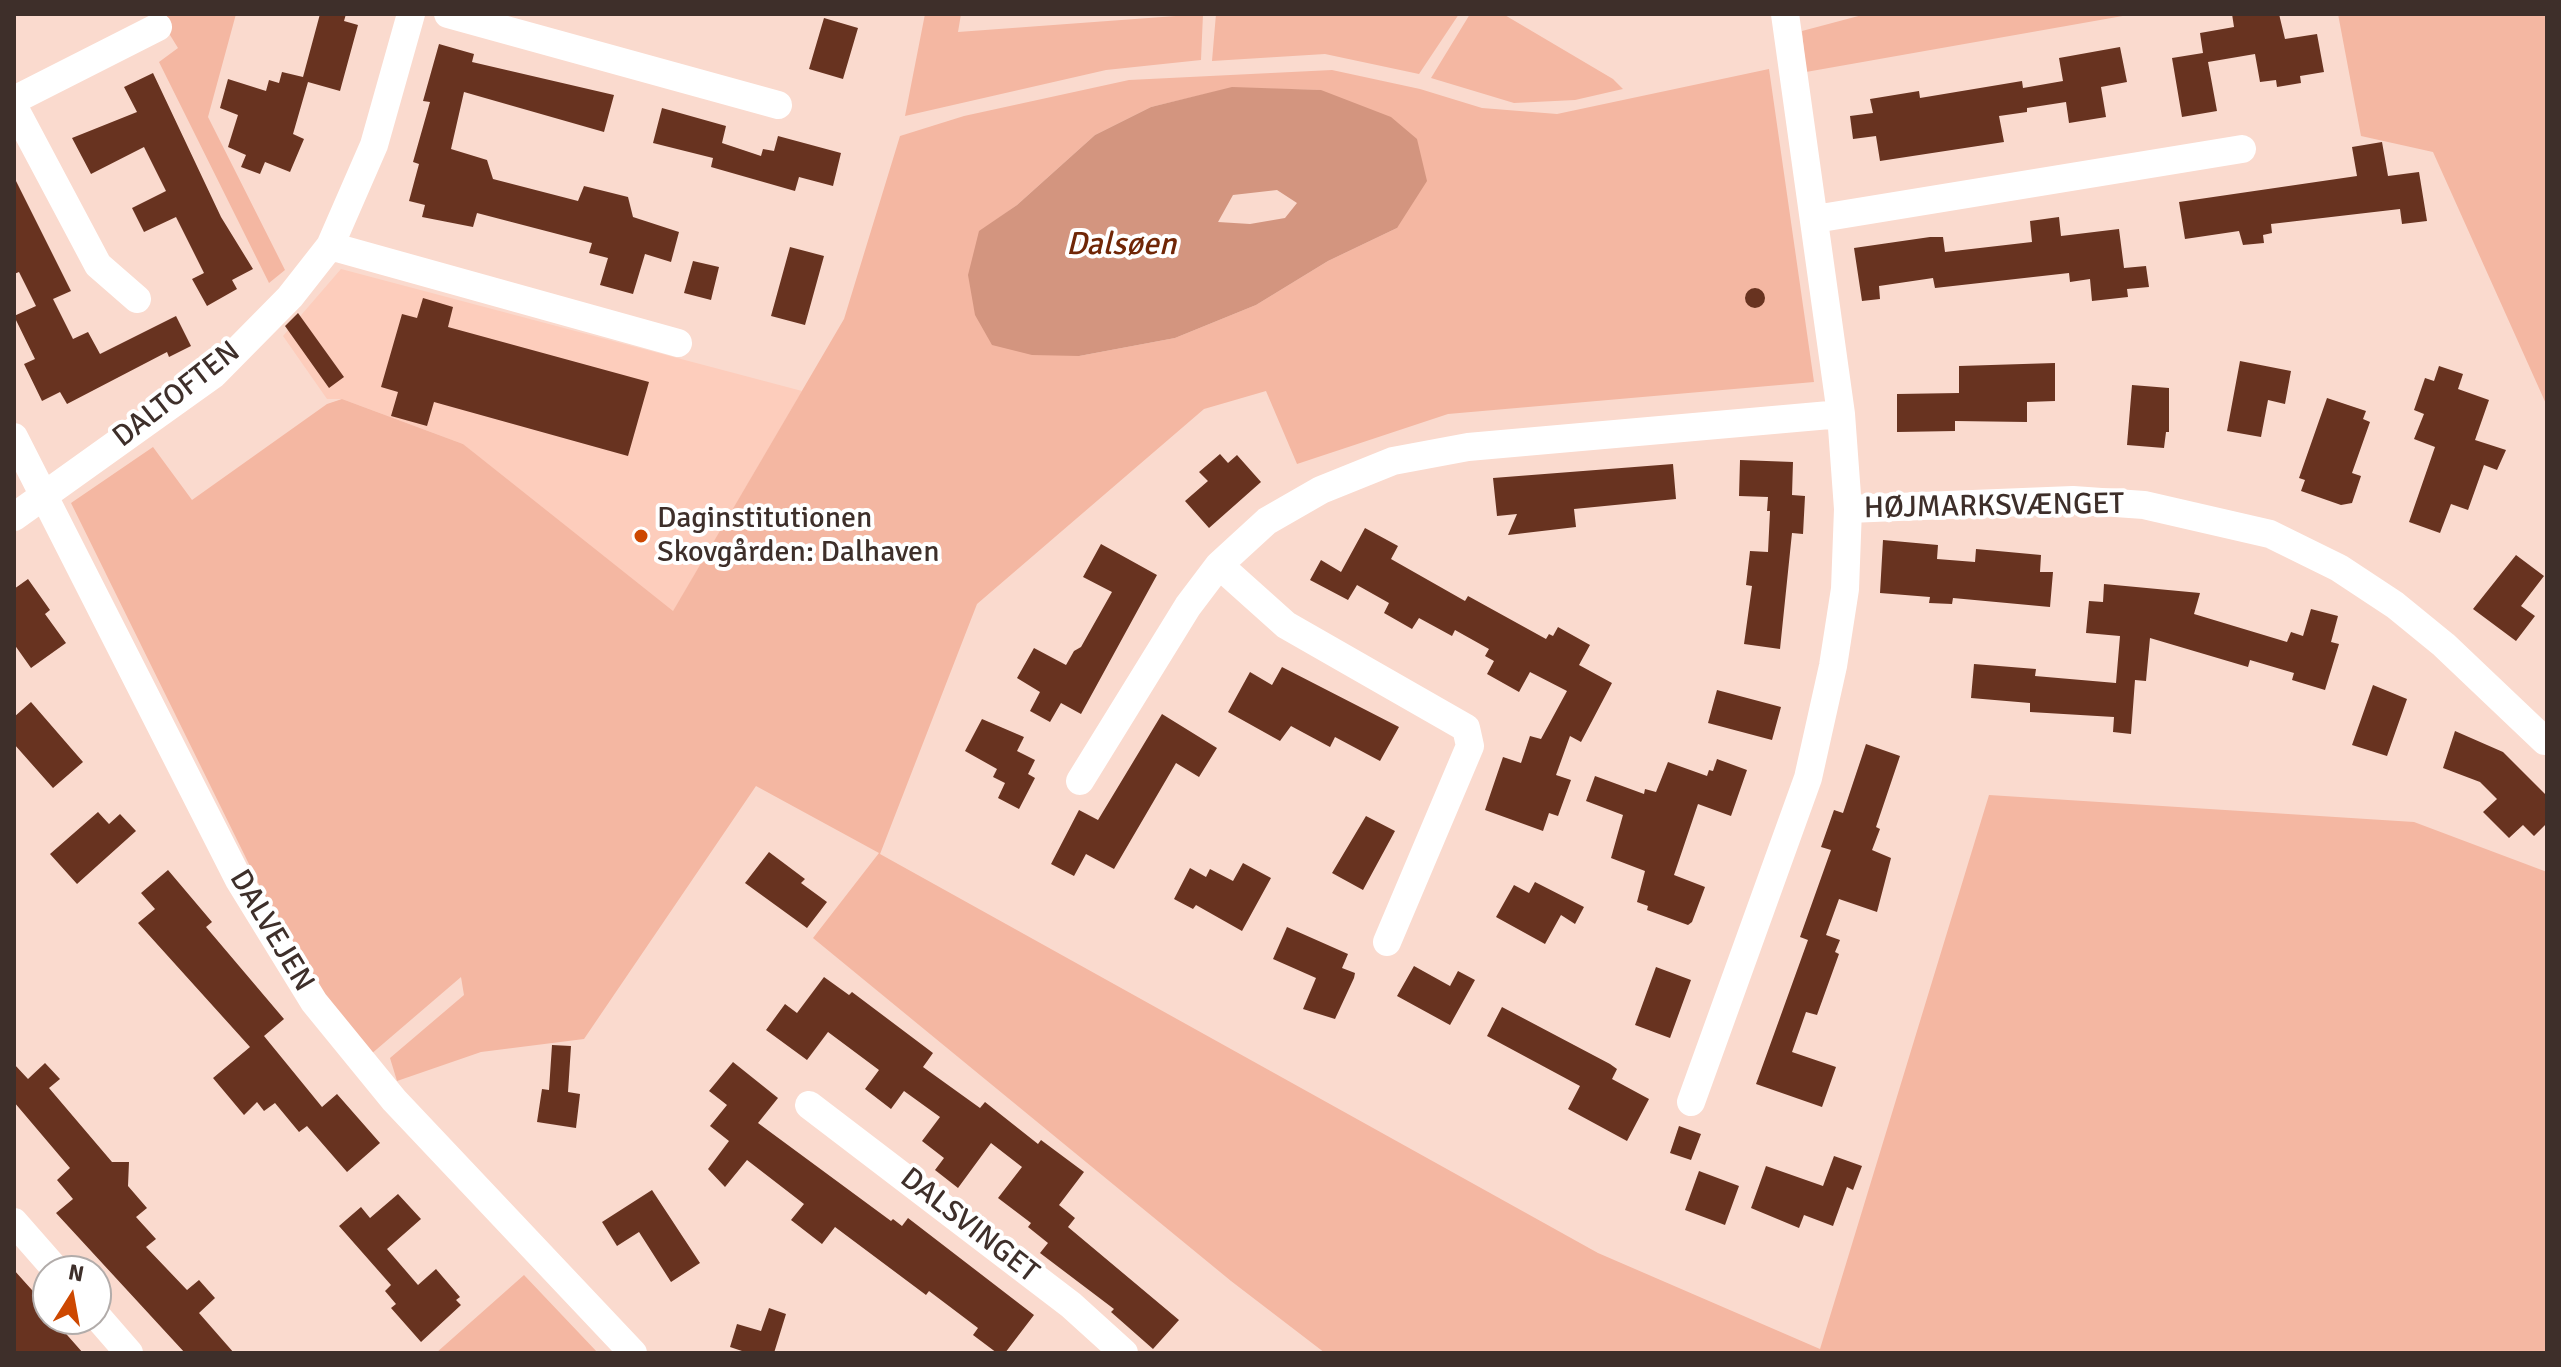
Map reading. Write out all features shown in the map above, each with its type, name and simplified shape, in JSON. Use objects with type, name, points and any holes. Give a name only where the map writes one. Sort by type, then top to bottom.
[{"type":"street","name":"DALTOFTEN","points":[[14,517],[214,374],[281,309],[330,246],[374,145],[411,14]]},
{"type":"street","points":[[448,14],[778,105]]},
{"type":"street","name":"HØJMARKSVÆNGET","points":[[1691,1102],[1808,778],[1833,666],[1845,589],[1848,509],[1841,414],[1785,14]]},
{"type":"street","points":[[14,100],[158,27]]},
{"type":"street","points":[[14,107],[98,265],[137,299]]},
{"type":"street","points":[[1815,219],[2242,149]]},
{"type":"street","points":[[330,246],[678,343]]},
{"type":"street","points":[[1080,781],[1188,606],[1219,565],[1267,521],[1321,490],[1393,461],[1468,447],[1841,414]]},
{"type":"street","name":"DALVEJEN","points":[[14,437],[239,880],[314,1002],[394,1100],[633,1353]]},
{"type":"street","name":"HØJMARKSVÆNGET","points":[[1848,509],[2073,500],[2144,505],[2270,534],[2339,568],[2395,605],[2444,645],[2545,741]]},
{"type":"street","points":[[1219,565],[1286,625],[1466,728],[1470,746],[1387,942]]},
{"type":"street","name":"DALSVINGET","points":[[809,1105],[1071,1305],[1124,1353]]},
{"type":"street","points":[[14,1222],[43,1255]]},
{"type":"street","points":[[112,1333],[129,1353]]},
{"type":"shaded area","points":[[157,14],[236,14],[208,117],[285,270],[269,283],[159,62],[178,48]]},
{"type":"shaded area","points":[[925,14],[961,14],[958,32],[1203,14],[1201,60],[1106,70],[905,116]]},
{"type":"shaded area","points":[[1216,14],[1459,14],[1419,74],[1325,54],[1212,61]]},
{"type":"shaded area","points":[[1470,14],[1503,14],[1613,79],[1623,89],[1575,100],[1514,103],[1431,78]]},
{"type":"shaded area","points":[[1866,14],[2134,14],[1806,72],[1802,31]]},
{"type":"shaded area","points":[[2338,14],[2547,14],[2547,406],[2433,152],[2361,136]]},
{"type":"shaded area","points":[[1769,69],[1814,382],[1448,414],[1297,464],[1266,391],[1204,409],[977,604],[880,854],[1598,1253],[1820,1349],[1989,795],[2414,822],[2547,872],[2547,1353],[1325,1353],[1231,1281],[813,938],[879,853],[756,786],[584,1039],[481,1052],[397,1081],[390,1058],[464,995],[461,977],[370,1055],[322,993],[280,927],[71,503],[153,447],[192,500],[327,404],[342,399],[463,444],[673,611],[844,319],[900,136],[964,116],[1129,80],[1332,70],[1420,89],[1482,108],[1557,114]],"holes":[[[1231,88],[1321,90],[1397,228],[1328,261],[1256,305],[1175,338],[1079,356],[979,232],[1017,205],[1095,135],[1151,107]]]},
{"type":"shaded area","name":"Daginstitutionen Skovgården: Dalhaven","points":[[341,269],[802,391],[664,627],[463,444],[342,399],[327,399],[283,336]]},
{"type":"shaded area","points":[[524,1275],[598,1353],[436,1353]]},
{"type":"water","name":"Dalsøen","points":[[1232,87],[1321,90],[1391,117],[1417,139],[1427,181],[1397,228],[1328,261],[1256,305],[1175,338],[1079,356],[1032,355],[992,345],[975,315],[968,275],[979,231],[1017,205],[1095,135],[1151,107]],"holes":[[[1277,190],[1297,203],[1285,218],[1250,224],[1218,222],[1233,195]]]},
{"type":"building","points":[[320,14],[346,14],[344,21],[358,25],[340,91],[308,82],[293,134],[304,139],[290,172],[265,162],[260,174],[241,167],[246,155],[228,147],[238,115],[220,108],[228,79],[266,91],[269,80],[279,83],[282,72],[303,77]]},
{"type":"building","points":[[2232,14],[2279,14],[2285,39],[2317,34],[2324,72],[2300,76],[2301,83],[2277,87],[2276,80],[2260,82],[2255,54],[2208,62],[2217,111],[2182,117],[2172,58],[2203,53],[2200,33],[2234,27]]},
{"type":"building","points":[[824,18],[858,28],[843,79],[809,69]]},
{"type":"building","points":[[439,44],[474,54],[472,62],[614,95],[604,132],[464,92],[451,149],[487,160],[493,179],[578,201],[584,186],[628,197],[633,217],[679,232],[671,262],[645,254],[633,294],[600,285],[608,258],[589,253],[592,243],[477,213],[473,227],[422,217],[425,205],[409,201],[419,164],[413,162],[430,102],[423,101]]},
{"type":"building","points":[[2120,47],[2127,82],[2101,87],[2106,117],[2069,123],[2066,102],[2027,108],[2027,112],[1999,116],[2004,142],[1880,161],[1876,136],[1853,139],[1850,116],[1873,113],[1870,99],[1919,91],[1920,98],[2022,81],[2023,88],[2063,81],[2059,58]]},
{"type":"building","points":[[153,73],[221,217],[253,269],[232,280],[237,289],[207,306],[192,279],[204,273],[176,217],[144,232],[132,208],[166,191],[144,147],[91,174],[72,138],[137,112],[124,87]]},
{"type":"building","points":[[662,108],[726,126],[722,143],[761,156],[763,149],[774,151],[778,136],[841,153],[833,186],[799,177],[795,191],[711,167],[713,158],[653,143]]},
{"type":"building","points":[[2382,142],[2388,176],[2419,172],[2427,221],[2402,224],[2400,209],[2271,224],[2272,233],[2263,235],[2264,243],[2243,245],[2239,231],[2185,239],[2179,202],[2357,176],[2352,147]]},
{"type":"building","points":[[14,177],[71,291],[53,299],[73,339],[88,332],[100,354],[176,316],[191,346],[169,357],[167,352],[67,404],[60,392],[42,401],[24,364],[35,359],[14,316],[36,306],[19,272],[14,274]]},
{"type":"building","points":[[2059,217],[2061,236],[2119,229],[2124,268],[2146,266],[2149,287],[2127,289],[2128,297],[2092,301],[2090,279],[2070,282],[2069,273],[1935,288],[1933,278],[1879,286],[1880,299],[1862,301],[1854,248],[1930,237],[1943,237],[1945,252],[2032,242],[2030,221]]},
{"type":"building","points":[[790,247],[824,256],[805,325],[771,316]]},
{"type":"building","points":[[693,261],[719,267],[711,300],[684,293]]},
{"type":"building","points":[[1755,288],[1762,291],[1765,298],[1762,305],[1755,308],[1748,305],[1745,298],[1748,291]]},
{"type":"building","points":[[423,298],[453,307],[448,327],[649,382],[628,456],[434,402],[427,426],[391,416],[398,392],[381,387],[402,314],[417,318]]},
{"type":"building","points":[[298,313],[344,377],[329,388],[285,326]]},
{"type":"building","points":[[2240,361],[2291,371],[2285,404],[2268,400],[2261,437],[2227,431]]},
{"type":"building","points":[[2055,363],[2055,401],[2027,402],[2027,422],[1955,421],[1955,431],[1897,432],[1897,394],[1959,393],[1959,366]]},
{"type":"building","points":[[2439,366],[2463,374],[2458,389],[2489,400],[2475,440],[2506,450],[2497,470],[2484,465],[2468,510],[2451,504],[2440,533],[2409,522],[2435,447],[2414,439],[2424,414],[2414,410],[2425,378],[2434,381]]},
{"type":"building","points":[[2132,385],[2169,388],[2169,432],[2166,432],[2164,448],[2127,445]]},
{"type":"building","points":[[2327,398],[2366,411],[2363,419],[2370,422],[2352,473],[2361,476],[2352,503],[2341,505],[2301,491],[2305,480],[2299,478]]},
{"type":"building","points":[[1220,454],[1228,463],[1237,455],[1261,482],[1209,528],[1185,501],[1208,481],[1199,472]]},
{"type":"building","points":[[1740,460],[1793,462],[1792,495],[1805,496],[1803,534],[1792,533],[1780,649],[1744,644],[1752,586],[1746,585],[1750,551],[1768,552],[1770,511],[1767,511],[1768,497],[1739,496]]},
{"type":"building","points":[[1673,464],[1676,499],[1574,509],[1576,527],[1508,535],[1517,514],[1497,516],[1493,478]]},
{"type":"building","points":[[1365,528],[1398,546],[1391,559],[1465,601],[1468,596],[1546,639],[1549,634],[1553,636],[1558,627],[1590,645],[1579,665],[1612,683],[1581,742],[1570,736],[1556,775],[1571,780],[1558,816],[1549,813],[1543,831],[1485,810],[1503,757],[1521,763],[1530,736],[1541,739],[1567,691],[1530,672],[1519,692],[1487,674],[1494,661],[1485,656],[1489,649],[1455,630],[1452,636],[1419,618],[1412,629],[1384,613],[1389,603],[1357,585],[1348,600],[1310,580],[1321,560],[1341,572]]},
{"type":"building","points":[[1883,540],[1938,545],[1937,559],[1975,562],[1976,549],[2041,555],[2040,572],[2053,572],[2050,607],[1953,598],[1952,604],[1929,603],[1930,597],[1880,593]]},
{"type":"building","points":[[1101,544],[1157,575],[1081,714],[1061,703],[1050,722],[1030,711],[1040,692],[1017,678],[1034,648],[1066,665],[1074,651],[1081,647],[1112,592],[1083,577]]},
{"type":"building","points":[[2516,555],[2544,576],[2521,606],[2535,616],[2516,641],[2473,609]]},
{"type":"building","points":[[28,579],[50,610],[45,614],[66,643],[31,668],[14,644],[14,589]]},
{"type":"building","points":[[2104,584],[2200,593],[2194,614],[2287,642],[2291,632],[2303,636],[2311,609],[2338,616],[2331,642],[2339,644],[2325,690],[2292,680],[2294,673],[2250,660],[2248,667],[2150,638],[2146,681],[2135,680],[2131,734],[2113,732],[2114,717],[2030,712],[2030,703],[1971,698],[1974,664],[2036,669],[2035,676],[2116,683],[2120,636],[2086,633],[2089,601],[2103,602]]},
{"type":"building","points":[[1282,667],[1399,727],[1380,761],[1335,737],[1330,747],[1291,726],[1280,741],[1228,712],[1250,672],[1272,685]]},
{"type":"building","points":[[2373,685],[2407,699],[2387,756],[2352,745]]},
{"type":"building","points":[[1717,690],[1781,707],[1772,740],[1708,723]]},
{"type":"building","points":[[31,702],[83,762],[53,788],[14,744],[14,717]]},
{"type":"building","points":[[1162,714],[1217,748],[1199,777],[1176,763],[1114,869],[1086,854],[1074,876],[1051,864],[1079,810],[1098,820]]},
{"type":"building","points":[[982,719],[1024,737],[1017,751],[1035,760],[1028,774],[1035,778],[1019,809],[998,798],[1005,783],[993,777],[997,769],[965,751]]},
{"type":"building","points":[[2455,731],[2503,752],[2547,796],[2547,823],[2534,836],[2523,825],[2509,838],[2483,812],[2497,799],[2480,782],[2443,768]]},
{"type":"building","points":[[1866,744],[1900,756],[1876,827],[1880,829],[1872,850],[1891,858],[1877,912],[1839,899],[1826,935],[1840,940],[1835,952],[1839,954],[1817,1015],[1806,1012],[1792,1052],[1836,1067],[1822,1107],[1756,1084],[1808,940],[1800,937],[1831,850],[1821,847],[1834,810],[1843,813]]},
{"type":"building","points":[[1717,759],[1747,770],[1731,816],[1698,804],[1674,875],[1705,887],[1692,922],[1688,925],[1647,910],[1648,906],[1637,902],[1645,871],[1611,858],[1623,815],[1586,801],[1595,776],[1644,794],[1645,789],[1656,792],[1668,762],[1707,776],[1709,770],[1713,771]]},
{"type":"building","points":[[98,812],[109,824],[120,814],[136,831],[77,884],[50,854]]},
{"type":"building","points":[[1366,816],[1395,831],[1363,890],[1332,873]]},
{"type":"building","points":[[769,852],[805,879],[801,883],[827,902],[807,928],[745,883]]},
{"type":"building","points":[[1243,863],[1271,878],[1242,931],[1196,905],[1193,909],[1174,899],[1190,868],[1206,877],[1210,869],[1233,881]]},
{"type":"building","points":[[168,870],[212,922],[206,927],[284,1019],[264,1036],[322,1107],[337,1094],[380,1143],[347,1172],[307,1126],[299,1132],[275,1103],[264,1111],[257,1102],[244,1115],[213,1078],[250,1047],[138,923],[155,909],[141,893]]},
{"type":"building","points":[[1535,882],[1584,907],[1575,924],[1561,915],[1545,944],[1496,917],[1514,885],[1529,893]]},
{"type":"building","points":[[1287,927],[1348,954],[1342,968],[1355,973],[1354,978],[1335,1019],[1303,1009],[1316,978],[1273,959]]},
{"type":"building","points":[[1414,966],[1450,986],[1458,971],[1475,980],[1450,1025],[1397,996]]},
{"type":"building","points":[[1656,967],[1691,980],[1670,1038],[1635,1025]]},
{"type":"building","points":[[824,977],[849,995],[852,992],[933,1053],[923,1067],[980,1108],[985,1102],[1038,1144],[1041,1140],[1084,1172],[1059,1205],[1075,1218],[1068,1227],[1179,1320],[1153,1349],[1111,1312],[1114,1309],[1040,1253],[1048,1243],[1028,1227],[1031,1223],[998,1198],[1022,1167],[991,1143],[958,1188],[935,1170],[944,1158],[922,1141],[940,1117],[904,1091],[891,1109],[865,1089],[879,1070],[828,1032],[807,1060],[766,1030],[785,1004],[797,1013]]},
{"type":"building","points":[[1502,1007],[1610,1064],[1617,1069],[1612,1079],[1649,1099],[1627,1141],[1568,1109],[1580,1086],[1487,1036]]},
{"type":"building","points":[[552,1045],[571,1046],[568,1092],[580,1094],[576,1128],[537,1122],[542,1089],[549,1090]]},
{"type":"building","points":[[733,1062],[778,1098],[758,1123],[891,1221],[893,1219],[902,1226],[908,1218],[1034,1315],[1005,1353],[997,1353],[973,1335],[978,1328],[929,1291],[926,1295],[835,1227],[822,1244],[791,1220],[804,1204],[747,1160],[725,1187],[708,1169],[729,1141],[710,1126],[727,1105],[709,1091]]},
{"type":"building","points":[[45,1063],[60,1079],[49,1088],[112,1162],[129,1162],[128,1186],[147,1208],[136,1217],[156,1239],[146,1247],[187,1290],[199,1280],[215,1298],[199,1313],[234,1353],[185,1353],[112,1274],[112,1255],[95,1255],[56,1213],[73,1199],[57,1180],[70,1168],[14,1102],[14,1064],[28,1079]]},
{"type":"building","points":[[1679,1126],[1701,1134],[1691,1160],[1670,1153]]},
{"type":"building","points":[[1834,1156],[1862,1166],[1853,1190],[1847,1187],[1833,1226],[1804,1215],[1799,1228],[1751,1208],[1766,1166],[1823,1186]]},
{"type":"building","points":[[1699,1171],[1739,1186],[1725,1225],[1685,1210]]},
{"type":"building","points":[[652,1190],[700,1263],[671,1282],[639,1232],[617,1246],[602,1222]]},
{"type":"building","points":[[398,1194],[421,1219],[387,1249],[418,1285],[436,1269],[460,1297],[456,1300],[461,1305],[421,1342],[391,1308],[396,1304],[385,1291],[391,1285],[339,1226],[361,1207],[370,1218]]},
{"type":"building","points":[[14,1270],[32,1290],[32,1335],[67,1335],[83,1353],[14,1353]]},
{"type":"building","points":[[769,1308],[786,1314],[774,1353],[748,1353],[730,1347],[737,1324],[761,1331]]},
{"type":"place","name":"Daginstitutionen Skovgården: Dalhaven","points":[[641,536]]}]
